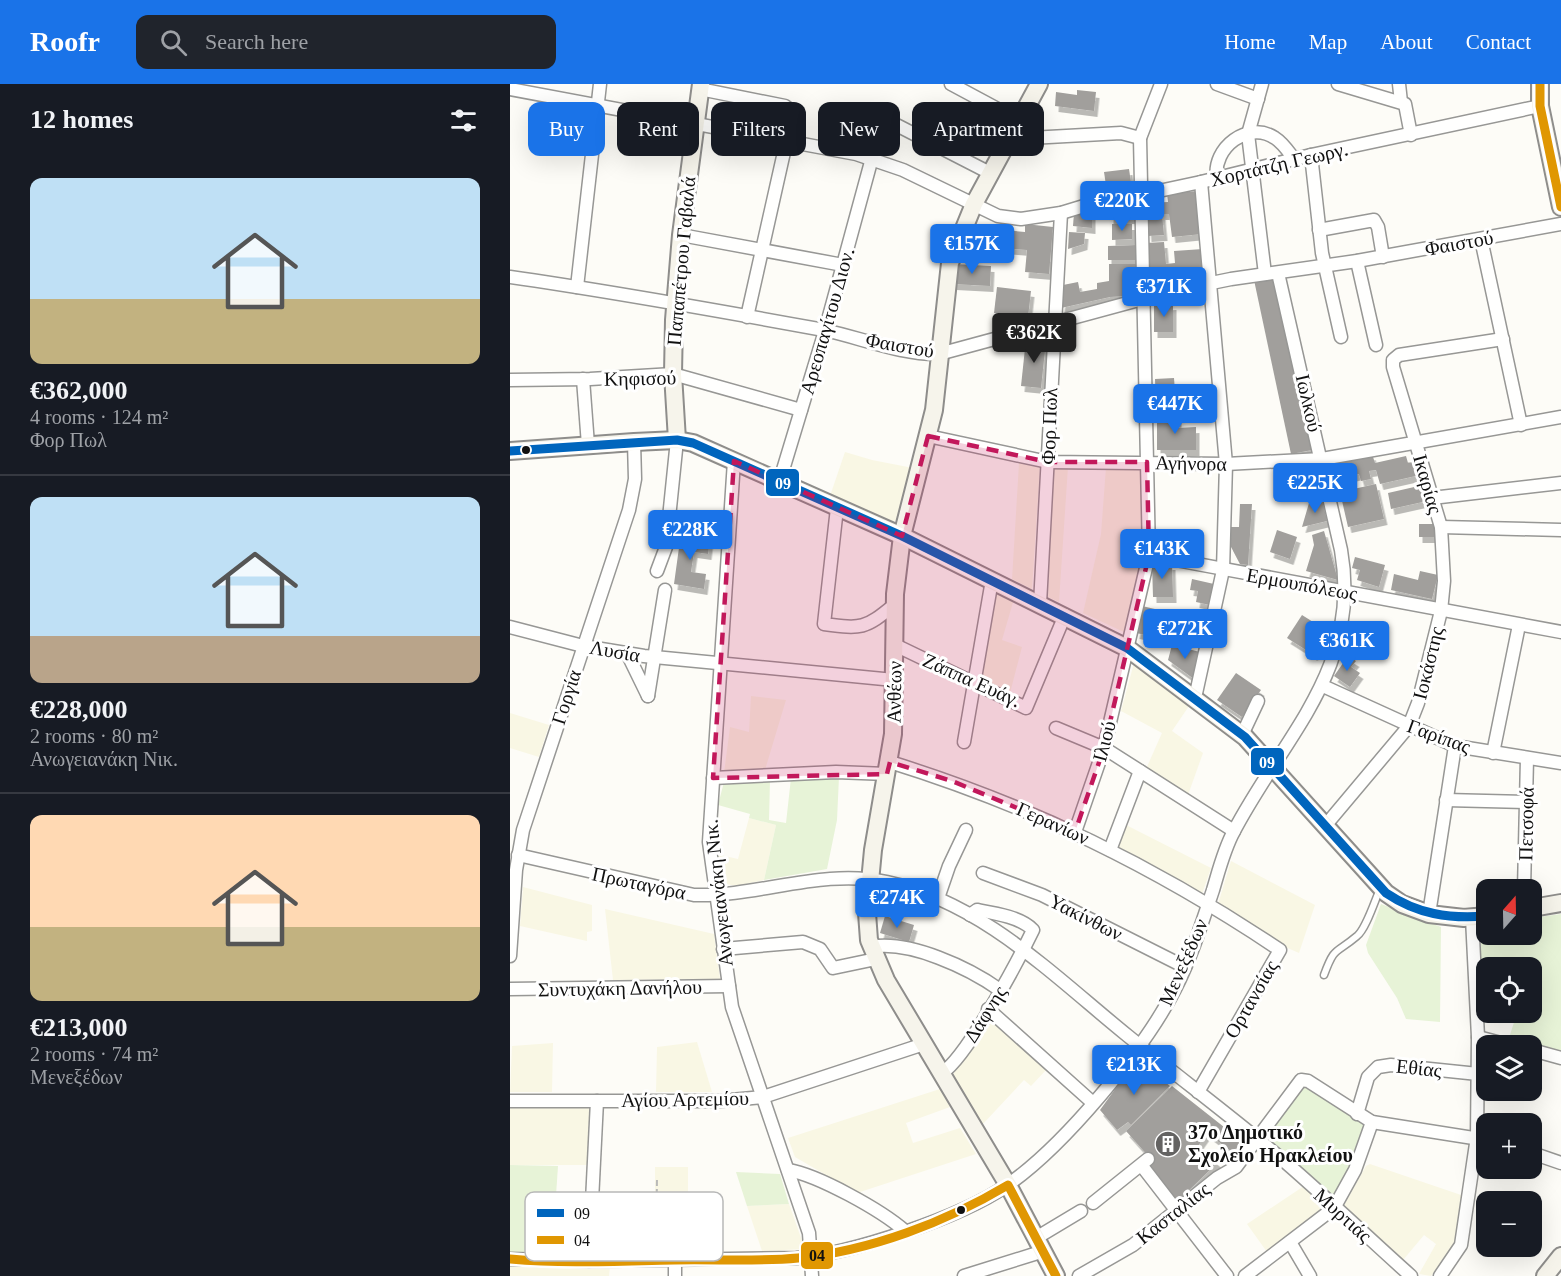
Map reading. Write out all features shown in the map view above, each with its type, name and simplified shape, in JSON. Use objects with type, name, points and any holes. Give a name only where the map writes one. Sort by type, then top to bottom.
[{"type":"street","points":[[598,102],[600,84]]},
{"type":"street","points":[[951,84],[979,102]]},
{"type":"street","name":"Ανθέων","points":[[1030,102],[1039,84]]},
{"type":"street","points":[[1044,137],[1121,133],[1140,138],[1161,84]]},
{"type":"street","points":[[1217,84],[1258,99]]},
{"type":"street","points":[[1262,84],[1248,134],[1265,274]]},
{"type":"street","points":[[1338,84],[1405,104],[1411,135]]},
{"type":"street","points":[[1399,84],[1401,102]]},
{"type":"street","points":[[1540,84],[1540,106],[1561,207]]},
{"type":"street","points":[[701,86],[766,102]]},
{"type":"street","name":"Παπαπέτρου Γαβαλά","points":[[698,102],[701,86]]},
{"type":"street","name":"Χορτάτζη Γεωργ.","points":[[510,89],[582,102]]},
{"type":"street","name":"Χορτάτζη Γεωργ.","points":[[806,145],[872,158],[924,179],[998,216],[1009,218],[1061,213],[1107,199],[1140,195],[1201,182],[1311,155],[1540,106]]},
{"type":"street","points":[[900,127],[990,173]]},
{"type":"street","points":[[1217,178],[1215,169],[1220,152],[1228,142],[1248,134],[1266,134],[1274,137],[1294,159]]},
{"type":"street","name":"Ιλιού","points":[[1075,832],[1104,747],[1149,555],[1140,138]]},
{"type":"street","points":[[1311,155],[1324,266],[1341,337]]},
{"type":"street","points":[[577,287],[592,156]]},
{"type":"street","name":"Παπαπέτρου Γαβαλά","points":[[677,440],[673,374],[676,303],[681,235],[691,156]]},
{"type":"street","points":[[747,316],[783,156]]},
{"type":"street","name":"Ανθέων","points":[[1000,156],[974,204],[950,263],[928,436],[902,536],[894,605],[894,680],[889,768],[869,879],[867,925],[873,953],[1008,1185],[1056,1276]]},
{"type":"street","name":"Αρεοπαγίτου Διον.","points":[[779,483],[825,331],[872,158]]},
{"type":"street","points":[[1194,698],[1223,570],[1226,464],[1201,182]]},
{"type":"street","name":"Φορ Πωλ","points":[[1040,604],[1061,213]]},
{"type":"street","points":[[1319,230],[1374,220],[1378,227],[1383,257]]},
{"type":"street","name":"Φαιστού","points":[[510,277],[676,303],[825,331],[912,352],[939,354],[1144,297],[1210,283],[1383,257],[1561,224]]},
{"type":"street","points":[[681,235],[843,265]]},
{"type":"street","points":[[1481,239],[1521,425]]},
{"type":"street","points":[[1357,261],[1376,345]]},
{"type":"street","name":"Ιωλκού","points":[[1271,766],[1304,721],[1323,686],[1343,616],[1346,590],[1322,459],[1278,273]]},
{"type":"street","name":"Ικαρίας","points":[[1441,611],[1444,581],[1441,527],[1393,367],[1394,360],[1399,355],[1503,339]]},
{"type":"street","name":"Κηφισού","points":[[510,380],[673,374],[801,410]]},
{"type":"street","points":[[583,379],[588,445]]},
{"type":"street","name":"Αγήνορα","points":[[928,436],[1048,462],[1226,464],[1322,459],[1561,417]]},
{"type":"street","points":[[657,571],[666,547],[677,440]]},
{"type":"street","points":[[510,451],[677,440],[709,448],[779,483],[902,536],[1065,615],[1127,648],[1242,735],[1380,888],[1402,904],[1429,914],[1476,917]]},
{"type":"street","name":"Γοργία","points":[[510,956],[518,855],[525,823],[631,504],[635,479],[634,442]]},
{"type":"street","name":"Ανωγειανάκη Νικ.","points":[[734,461],[708,832],[732,1007],[808,1233],[812,1276]]},
{"type":"street","points":[[1432,498],[1561,483]]},
{"type":"street","points":[[837,508],[824,624],[854,628],[871,624],[894,605]]},
{"type":"street","points":[[1441,527],[1561,530]]},
{"type":"street","name":"Ερμουπόλεως","points":[[1149,555],[1561,632]]},
{"type":"street","points":[[964,742],[992,580]]},
{"type":"street","points":[[627,653],[648,696],[665,590]]},
{"type":"street","name":"Ιοκάστης","points":[[1325,826],[1409,726],[1418,703],[1441,611]]},
{"type":"street","name":"Ζάππα Ευάγ.","points":[[895,645],[1026,708],[1065,615]]},
{"type":"street","points":[[1493,753],[1519,625]]},
{"type":"street","name":"Λυσία","points":[[510,627],[583,646],[627,653],[721,665],[894,680]]},
{"type":"street","name":"Γαρίπας","points":[[1323,686],[1455,746],[1561,763]]},
{"type":"street","points":[[1242,735],[1258,700]]},
{"type":"street","points":[[1056,728],[1104,747],[1234,831]]},
{"type":"street","points":[[1429,914],[1455,746]]},
{"type":"street","name":"Πετσοφά","points":[[1524,879],[1527,758]]},
{"type":"street","name":"Μενεξέδων","points":[[723,1258],[812,1257],[846,1250],[904,1231],[963,1208],[1008,1185],[1044,1153],[1093,1103],[1139,1045],[1165,1006],[1185,967],[1234,831],[1271,766]]},
{"type":"street","name":"Γερανίων","points":[[713,778],[889,768],[952,782],[1075,832],[1209,902]]},
{"type":"street","points":[[1110,850],[1140,771]]},
{"type":"street","points":[[1446,800],[1526,802]]},
{"type":"street","points":[[938,897],[949,866],[966,830]]},
{"type":"street","name":"Πρωταγόρα","points":[[518,855],[674,892],[716,895],[830,878],[869,879]]},
{"type":"street","name":"Υακίνθων","points":[[983,873],[1042,895],[1185,967]]},
{"type":"street","name":"Μυρτιάς","points":[[869,879],[938,897],[970,915],[1022,951],[1256,1139],[1411,1276]]},
{"type":"street","name":"Ορτανσίας","points":[[1198,1092],[1280,950],[1209,902]]},
{"type":"street","points":[[1542,906],[1561,903]]},
{"type":"street","name":"Μυρτιάς","points":[[970,915],[975,910],[983,911],[1029,927],[1033,930],[1022,951]]},
{"type":"street","points":[[723,949],[803,942],[820,949],[833,968],[873,953],[897,948],[941,959],[972,972],[1000,990]]},
{"type":"street","points":[[1478,1035],[1479,945]]},
{"type":"street","name":"Δάφνης","points":[[942,1073],[955,1061],[1022,951]]},
{"type":"street","name":"Συντυχάκη Δανήλου","points":[[510,989],[729,986]]},
{"type":"street","points":[[988,1010],[1093,1103]]},
{"type":"street","name":"Αγίου Αρτεμίου","points":[[510,1101],[720,1101],[763,1097],[924,1044]]},
{"type":"street","points":[[1542,1053],[1561,1058]]},
{"type":"street","name":"Εθίας","points":[[1357,1114],[1368,1077],[1378,1067],[1391,1065],[1476,1074]]},
{"type":"street","name":"Κασταλίας","points":[[1079,1276],[1133,1245],[1222,1174],[1236,1167],[1301,1080],[1308,1081],[1357,1114]]},
{"type":"street","points":[[592,1192],[597,1101]]},
{"type":"street","points":[[1357,1114],[1372,1122],[1476,1136]]},
{"type":"street","points":[[1245,1276],[1334,1208],[1355,1170],[1372,1122]]},
{"type":"street","points":[[1542,1156],[1561,1162]]},
{"type":"street","points":[[1440,1276],[1461,1245],[1476,1160]]},
{"type":"street","points":[[1093,1203],[1145,1162],[1177,1211],[1227,1276]]},
{"type":"street","points":[[788,1170],[820,1180],[890,1220],[904,1231]]},
{"type":"street","points":[[964,1276],[1040,1244],[1081,1211]]},
{"type":"street","points":[[1290,1242],[1310,1276]]},
{"type":"street","points":[[1546,1276],[1561,1256]]},
{"type":"street","name":"Μενεξέδων","points":[[510,1259],[525,1259]]},
{"type":"lane","points":[[1324,975],[1335,950],[1357,936],[1363,929],[1380,888]]},
{"type":"path","points":[[657,1177],[657,1192]]},
{"type":"highlighted area","points":[[928,436],[1048,462],[1147,462],[1149,555],[1104,748],[1075,832],[952,781],[890,762],[887,774],[713,778],[734,461],[902,536]]},
{"type":"shaded area","points":[[845,452],[913,468],[898,519],[892,522],[830,496]]},
{"type":"shaded area","points":[[1019,463],[1040,468],[1032,589],[1012,579]]},
{"type":"shaded area","points":[[1053,467],[1068,467],[1059,602],[1048,597]]},
{"type":"shaded area","points":[[1106,467],[1142,467],[1143,556],[1126,633],[1083,613],[1101,534]]},
{"type":"shaded area","points":[[994,592],[1014,599],[1002,640],[1022,647],[1010,693],[973,675]]},
{"type":"shaded area","points":[[1134,663],[1191,703],[1172,731],[1203,753],[1188,795],[1146,769],[1162,733],[1121,711]]},
{"type":"shaded area","points":[[751,696],[786,700],[765,770],[724,773],[730,727],[749,732]]},
{"type":"shaded area","points":[[510,713],[549,725],[539,757],[510,748]]},
{"type":"shaded area","points":[[749,818],[776,825],[764,880],[737,886],[720,883],[716,854],[738,859]]},
{"type":"shaded area","points":[[1126,825],[1211,868],[1202,894],[1117,848]]},
{"type":"shaded area","points":[[1231,861],[1315,905],[1299,953],[1283,946],[1218,904]]},
{"type":"shaded area","points":[[523,887],[592,905],[592,931],[587,932],[587,941],[520,926]]},
{"type":"shaded area","points":[[605,909],[714,934],[720,979],[613,980]]},
{"type":"shaded area","points":[[989,1018],[1047,1069],[1031,1086],[1024,1080],[982,1125],[952,1076]]},
{"type":"shaded area","points":[[697,1042],[712,1092],[656,1092],[657,1047]]},
{"type":"shaded area","points":[[553,1043],[552,1092],[510,1092],[512,1046]]},
{"type":"shaded area","points":[[940,1089],[950,1107],[906,1123],[913,1143],[960,1128],[976,1154],[857,1193],[795,1157],[788,1138]]},
{"type":"shaded area","points":[[510,1107],[590,1108],[587,1165],[510,1165]]},
{"type":"shaded area","points":[[1370,1164],[1464,1196],[1455,1242],[1431,1276],[1419,1274],[1436,1244],[1424,1235],[1403,1260],[1343,1207],[1366,1166]]},
{"type":"shaded area","points":[[655,1167],[688,1167],[688,1192],[655,1192]]},
{"type":"shaded area","points":[[1304,1186],[1325,1210],[1267,1252],[1247,1224]]},
{"type":"shaded area","points":[[789,1204],[805,1249],[762,1251],[747,1206]]},
{"type":"shaded area","points":[[510,1266],[610,1267],[609,1276],[510,1276]]},
{"type":"green space","points":[[839,777],[837,820],[827,869],[764,880],[776,825],[749,818],[750,814],[718,805],[724,782],[770,780],[769,820],[786,823],[791,778]]},
{"type":"green space","points":[[1381,904],[1441,927],[1440,1022],[1406,1019],[1397,998],[1368,953],[1366,945]]},
{"type":"green space","points":[[1561,914],[1561,1052],[1542,1047],[1542,1035],[1510,1035],[1514,1023],[1542,1023],[1542,957],[1481,957],[1481,945],[1542,945],[1542,917]]},
{"type":"green space","points":[[1302,1079],[1372,1122],[1334,1208],[1263,1138]]},
{"type":"green space","points":[[510,1165],[558,1166],[556,1192],[525,1192],[525,1254],[510,1254]]},
{"type":"green space","points":[[736,1172],[780,1174],[789,1204],[747,1206]]},
{"type":"building","points":[[1077,90],[1096,92],[1094,111],[1055,106],[1056,92],[1077,95]]},
{"type":"building","points":[[1129,169],[1132,189],[1107,192],[1104,172]]},
{"type":"building","points":[[1197,191],[1202,234],[1172,237],[1169,214],[1162,214],[1164,235],[1148,236],[1145,203],[1168,202],[1167,194]]},
{"type":"building","points":[[1111,203],[1133,204],[1133,218],[1110,218]]},
{"type":"building","points":[[1074,213],[1092,214],[1092,228],[1073,226]]},
{"type":"building","points":[[1025,224],[1053,227],[1049,274],[1025,272],[1027,250],[1002,248],[1003,230],[1025,232]]},
{"type":"building","points":[[1112,224],[1132,224],[1132,239],[1112,240]]},
{"type":"building","points":[[1069,232],[1085,233],[1084,244],[1068,249]]},
{"type":"building","points":[[1164,242],[1166,264],[1175,263],[1174,251],[1203,249],[1205,279],[1148,283],[1145,243]]},
{"type":"building","points":[[1136,245],[1137,260],[1108,260],[1108,246]]},
{"type":"building","points":[[954,264],[991,266],[990,286],[953,284]]},
{"type":"building","points":[[1109,264],[1138,264],[1139,295],[1110,297],[1061,308],[1063,285],[1078,282],[1080,292],[1097,289],[1097,283],[1109,281]]},
{"type":"building","points":[[1275,277],[1312,450],[1291,454],[1254,280]]},
{"type":"building","points":[[997,287],[1031,291],[1028,317],[994,313]]},
{"type":"building","points":[[1173,304],[1173,332],[1154,332],[1154,305]]},
{"type":"building","points":[[1026,339],[1046,341],[1041,388],[1021,386]]},
{"type":"building","points":[[1174,378],[1176,404],[1156,405],[1155,379]]},
{"type":"building","points":[[1157,417],[1178,417],[1178,428],[1196,427],[1196,450],[1157,450]]},
{"type":"building","points":[[1372,454],[1375,463],[1406,456],[1408,463],[1417,461],[1420,475],[1380,484],[1376,470],[1369,471],[1371,479],[1361,481],[1359,474],[1335,480],[1331,463]]},
{"type":"building","points":[[1376,484],[1384,519],[1348,527],[1340,492]]},
{"type":"building","points":[[1423,485],[1427,501],[1391,509],[1388,493]]},
{"type":"building","points":[[1322,499],[1327,521],[1302,527],[1309,503]]},
{"type":"building","points":[[1240,504],[1252,504],[1248,565],[1240,564],[1230,545],[1231,527],[1239,527]]},
{"type":"building","points":[[1419,524],[1434,524],[1434,537],[1419,537]]},
{"type":"building","points":[[1277,530],[1297,537],[1290,559],[1270,552]]},
{"type":"building","points":[[1324,531],[1338,580],[1306,571],[1314,545],[1312,535]]},
{"type":"building","points":[[681,533],[710,538],[708,554],[694,552],[691,572],[706,574],[704,589],[674,584]]},
{"type":"building","points":[[1355,557],[1385,565],[1379,587],[1357,580],[1360,570],[1352,568]]},
{"type":"building","points":[[1152,564],[1172,564],[1173,597],[1153,597]]},
{"type":"building","points":[[1420,571],[1438,575],[1432,599],[1391,590],[1394,574],[1418,580]]},
{"type":"building","points":[[1192,579],[1214,584],[1210,605],[1196,602],[1198,591],[1190,590]]},
{"type":"building","points":[[1142,606],[1172,613],[1166,639],[1136,633]]},
{"type":"building","points":[[1302,615],[1329,632],[1314,655],[1287,638]]},
{"type":"building","points":[[1172,645],[1200,652],[1194,679],[1168,660]]},
{"type":"building","points":[[1348,656],[1356,661],[1351,667],[1360,673],[1350,687],[1334,676]]},
{"type":"building","points":[[1236,673],[1261,690],[1242,717],[1217,700]]},
{"type":"building","points":[[885,916],[914,925],[909,942],[880,933]]},
{"type":"building","points":[[1137,1059],[1170,1086],[1131,1125],[1128,1122],[1117,1130],[1100,1110]]},
{"type":"building","name":"37ο Δημοτικό Σχολείο Ηρακλείου","points":[[1172,1086],[1243,1142],[1232,1152],[1207,1133],[1198,1146],[1218,1162],[1174,1205],[1143,1166],[1150,1158],[1126,1131]]},
{"type":"transit line","name":"04","points":[[1540,84],[1540,106],[1561,207]]},
{"type":"transit line","name":"09","points":[[510,451],[677,440],[693,443],[902,536],[1127,648],[1245,737],[1386,893],[1410,906],[1434,914],[1476,916]]},
{"type":"transit line","name":"04","points":[[723,1260],[798,1258],[880,1242],[933,1223],[1008,1185],[1056,1276]]},
{"type":"transit line","name":"04","points":[[510,1259],[525,1260]]},
{"type":"transit line","name":"04","points":[[531,1261],[631,1261]]},
{"type":"place","name":"37ο Δημοτικό Σχολείο Ηρακλείου","points":[[1168,1144]]}]
